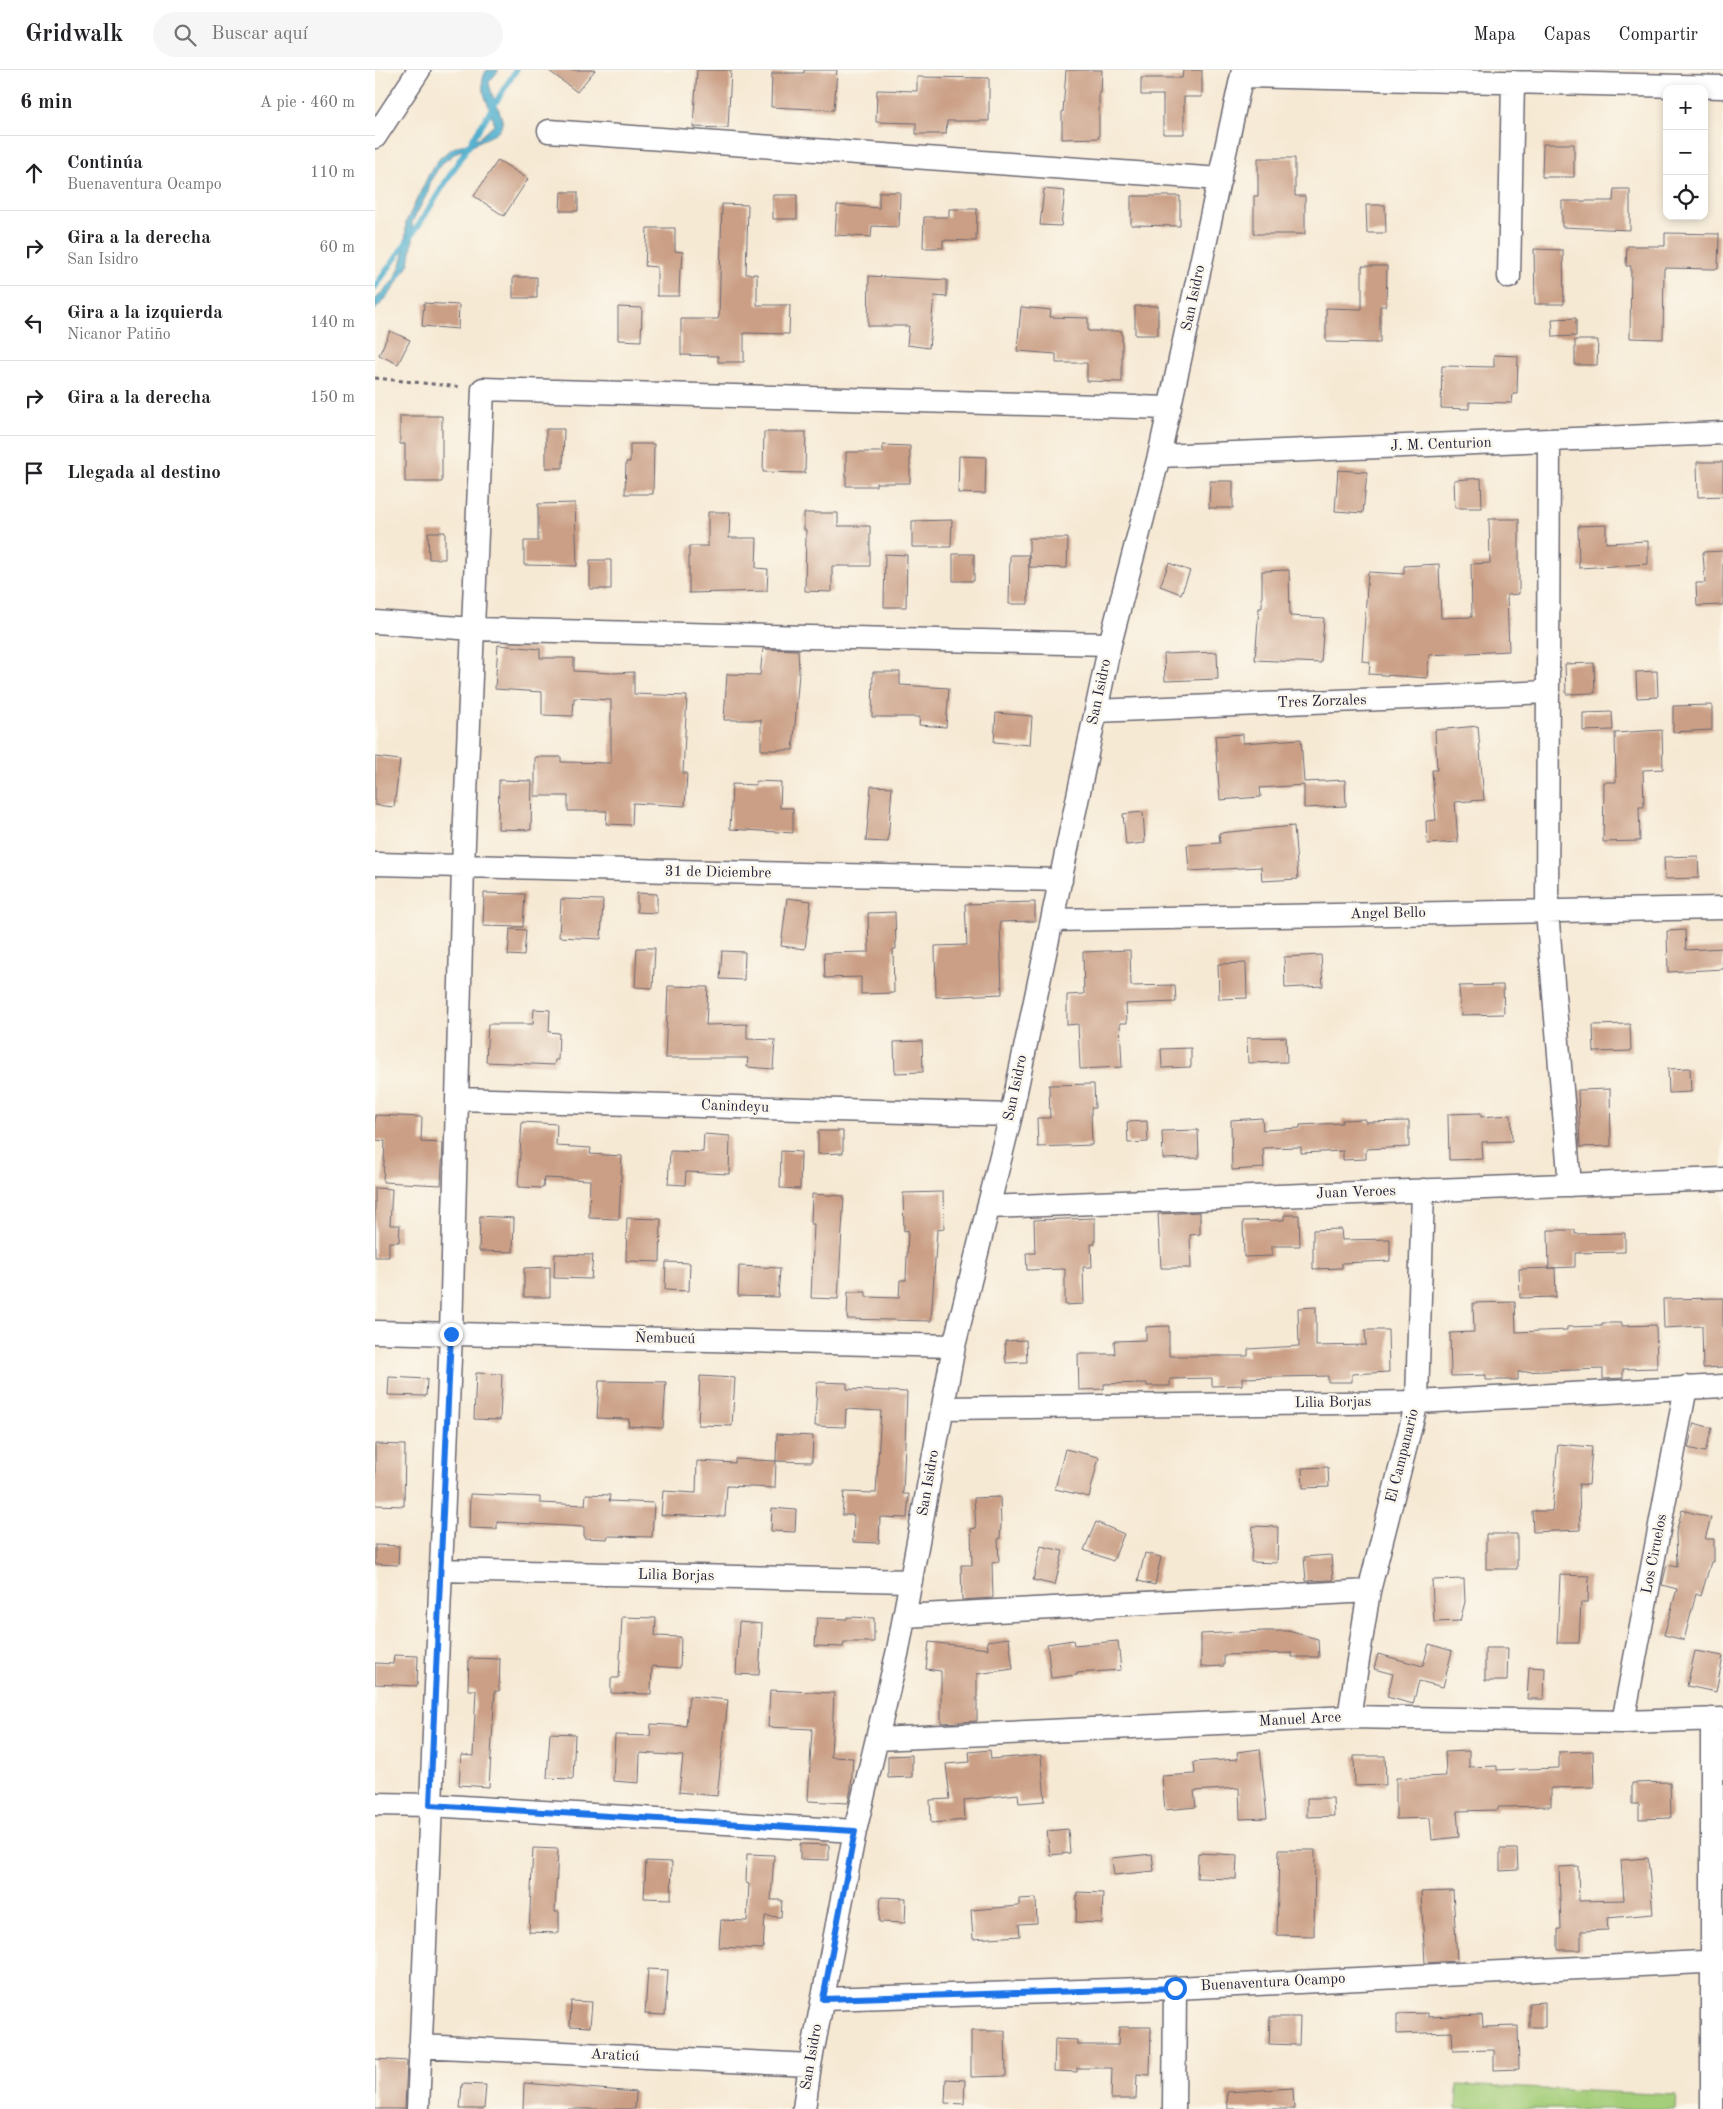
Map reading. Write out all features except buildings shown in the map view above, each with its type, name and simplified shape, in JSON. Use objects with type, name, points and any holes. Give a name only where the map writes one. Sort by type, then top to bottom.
[{"type":"street","points":[[375,137],[419,70]]},
{"type":"street","points":[[1242,73],[1723,87]]},
{"type":"street","name":"San Isidro","points":[[804,2109],[810,2066],[855,1831],[911,1582],[954,1346],[1011,1115],[1110,644],[1159,456],[1242,73]]},
{"type":"street","points":[[1509,277],[1513,82]]},
{"type":"street","points":[[549,131],[1220,179]]},
{"type":"street","points":[[418,2109],[419,2046],[451,1334],[459,1099],[463,867],[483,389],[1170,408]]},
{"type":"street","name":"J. M. Centurion","points":[[1159,456],[1549,442],[1723,433]]},
{"type":"street","points":[[1549,442],[1547,911],[1571,1185]]},
{"type":"street","points":[[375,622],[474,628],[1110,644]]},
{"type":"street","name":"Tres Zorzales","points":[[1096,711],[1548,692]]},
{"type":"street","name":"31 de Diciembre","points":[[375,864],[1061,880]]},
{"type":"street","name":"Angel Bello","points":[[1052,920],[1723,908]]},
{"type":"street","name":"Canindeyu","points":[[459,1099],[1011,1115]]},
{"type":"street","name":"Juan Veroes","points":[[988,1207],[1723,1179]]},
{"type":"street","name":"El Campanario","points":[[1349,1718],[1369,1591],[1417,1402],[1423,1190]]},
{"type":"street","name":"Ñembucú","points":[[375,1332],[954,1346]]},
{"type":"street","name":"Lilia Borjas","points":[[943,1408],[1417,1402],[1723,1386]]},
{"type":"street","name":"Los Ciruelos","points":[[1623,1722],[1686,1387]]},
{"type":"street","name":"Lilia Borjas","points":[[441,1570],[911,1582]]},
{"type":"street","points":[[904,1616],[1369,1591]]},
{"type":"street","name":"Manuel Arce","points":[[877,1739],[1349,1718],[1623,1722],[1717,1719]]},
{"type":"street","points":[[1712,2109],[1717,1961],[1717,1719]]},
{"type":"street","points":[[375,1804],[430,1805],[855,1831]]},
{"type":"street","name":"Buenaventura Ocampo","points":[[823,1999],[1175,1988],[1717,1961]]},
{"type":"street","points":[[1174,2109],[1175,1988]]},
{"type":"street","name":"Araticú","points":[[419,2046],[810,2066]]},
{"type":"path","points":[[375,378],[483,389]]},
{"type":"green space","points":[[1457,2085],[1676,2095],[1675,2109],[1456,2109]]},
{"type":"water","points":[[487,70],[499,70],[489,82],[503,123],[500,129],[491,136],[457,152],[441,164],[431,180],[428,192],[412,222],[413,239],[409,264],[391,292],[375,310],[375,300],[394,280],[401,265],[405,249],[406,222],[431,170],[440,158],[451,149],[481,137],[494,125],[482,83]]},
{"type":"waterway","points":[[375,287],[420,223],[516,70]]},
{"type":"route","points":[[451,1334],[430,1805],[855,1831],[823,1999],[1175,1988]]}]
